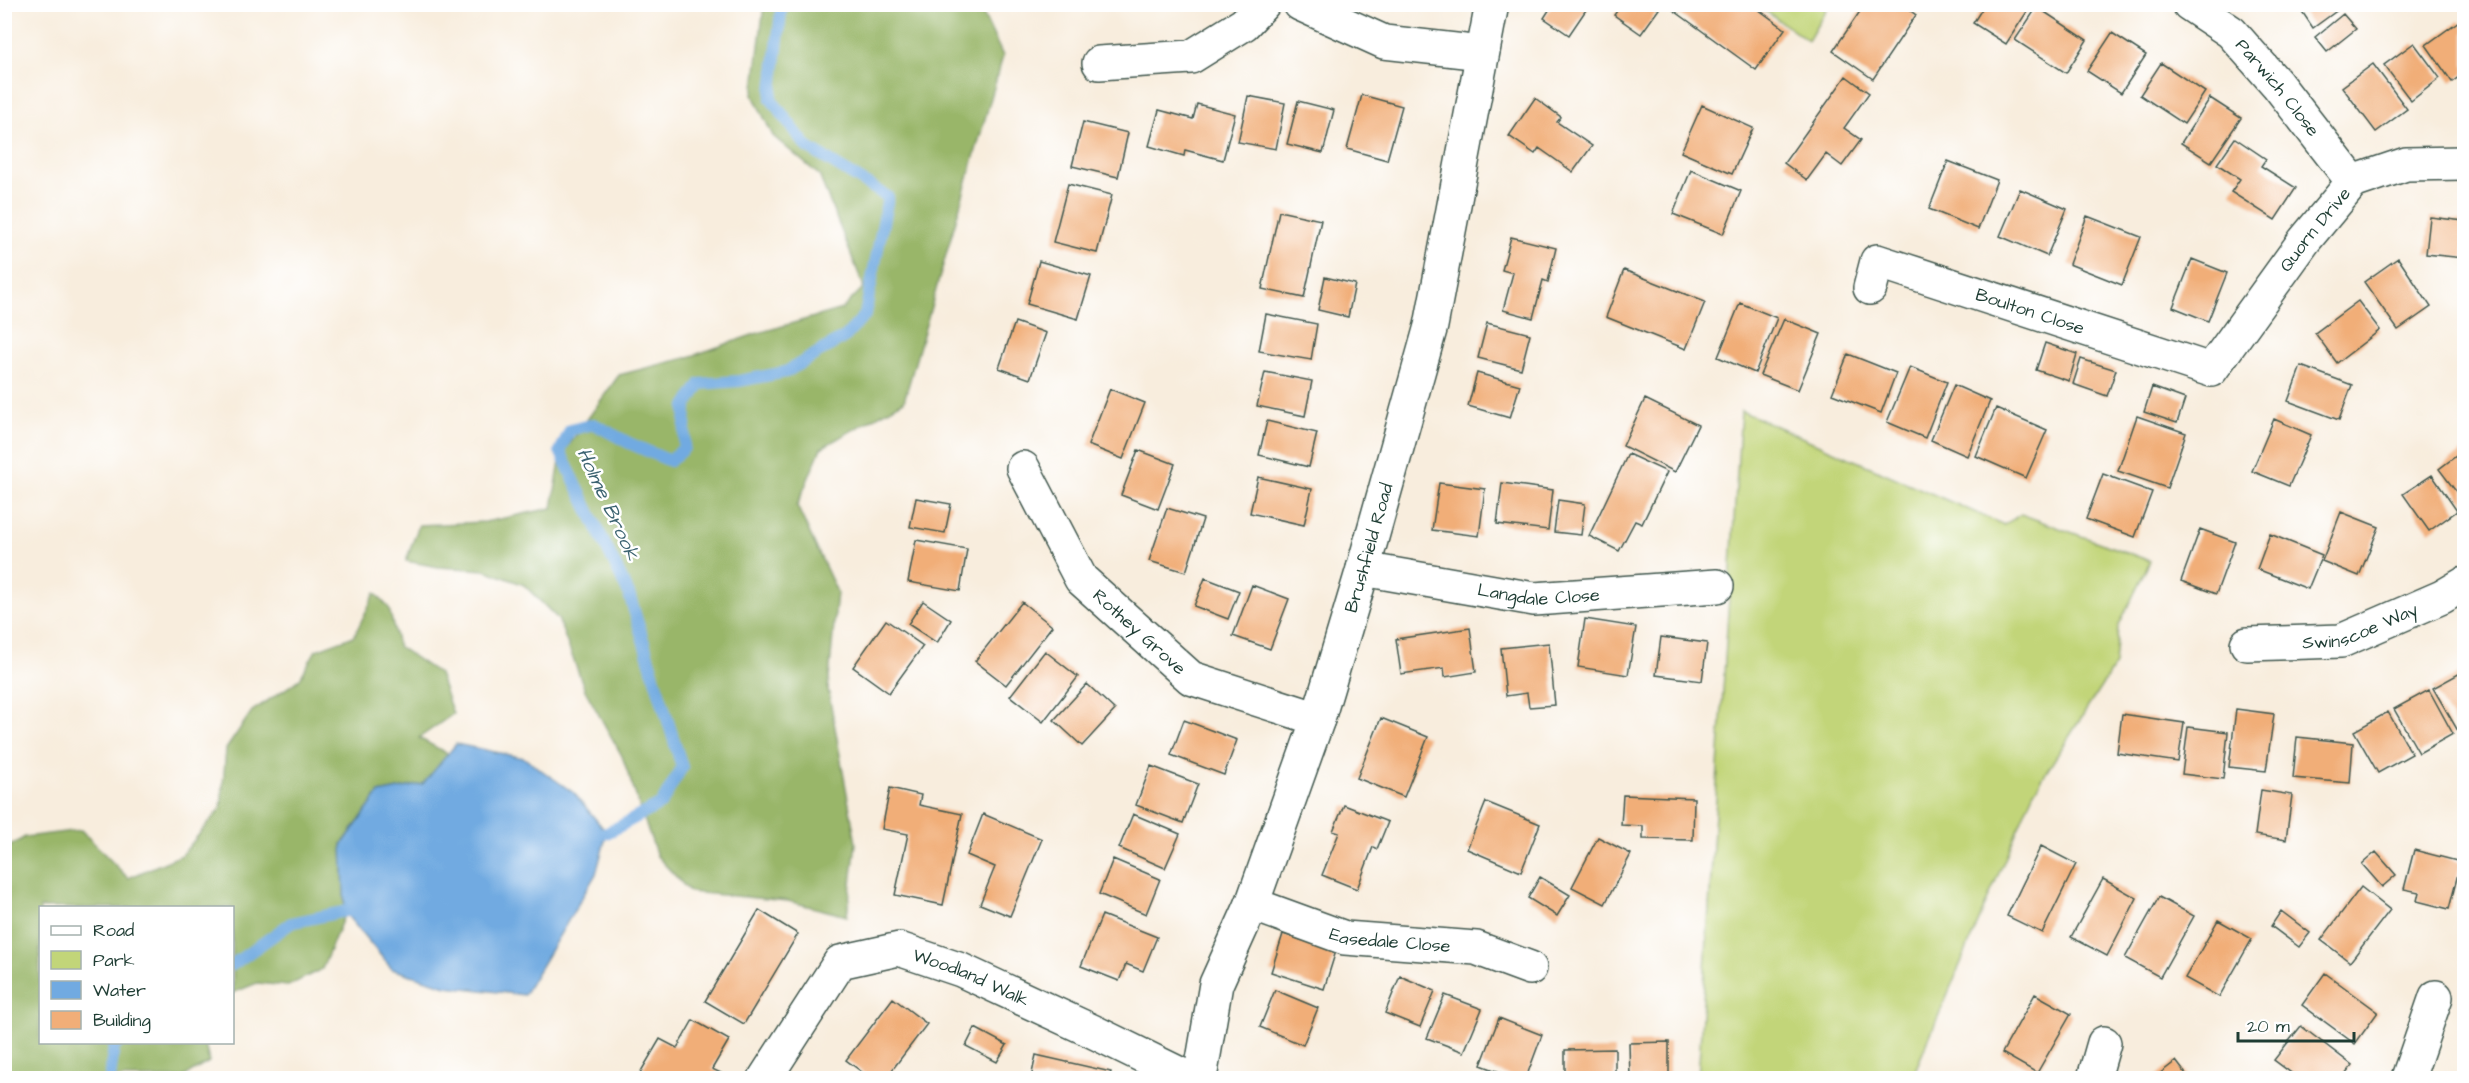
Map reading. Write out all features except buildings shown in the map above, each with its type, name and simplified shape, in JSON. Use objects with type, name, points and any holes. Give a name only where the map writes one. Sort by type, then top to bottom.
[{"type":"street","points":[[1099,63],[1191,57],[1244,24],[1263,4]]},
{"type":"street","points":[[1300,4],[1384,42],[1482,53]]},
{"type":"street","name":"Brushfield Road","points":[[1200,1078],[1216,984],[1252,903],[1318,719],[1364,570],[1431,326],[1492,4]]},
{"type":"street","name":"Parwich Close","points":[[2189,4],[2231,32],[2277,84],[2353,182]]},
{"type":"street","name":"Quorn Drive","points":[[2211,370],[2304,241],[2353,182],[2406,164],[2464,163]]},
{"type":"street","name":"Boulton Close","points":[[1870,288],[1878,261],[2211,370]]},
{"type":"street","name":"Rothey Grove","points":[[1023,468],[1081,579],[1191,678],[1318,719]]},
{"type":"street","name":"Langdale Close","points":[[1364,570],[1534,599],[1717,586]]},
{"type":"street","name":"Swinscoe Way","points":[[2247,644],[2341,641],[2442,597],[2464,584]]},
{"type":"street","name":"Easedale Close","points":[[1252,903],[1345,938],[1476,948],[1530,968]]},
{"type":"street","name":"Woodland Walk","points":[[765,1078],[840,962],[899,949],[961,970],[1092,1030],[1188,1078]]},
{"type":"street","points":[[2408,1078],[2436,997]]},
{"type":"street","points":[[2094,1078],[2104,1043]]},
{"type":"green space","points":[[764,5],[979,5],[1003,56],[904,401],[821,448],[797,506],[837,592],[828,689],[856,843],[847,916],[788,901],[690,892],[657,856],[622,756],[585,690],[558,619],[524,585],[485,570],[438,567],[406,561],[419,525],[485,522],[552,508],[561,456],[619,375],[686,358],[755,334],[842,309],[864,287],[819,175],[773,136],[753,95]]},
{"type":"green space","points":[[1757,5],[1829,5],[1808,41]]},
{"type":"green space","points":[[1741,411],[2004,525],[2021,514],[2150,561],[2118,627],[2115,665],[2033,793],[1912,1078],[1698,1078]]},
{"type":"green space","points":[[375,593],[389,608],[398,646],[439,674],[453,714],[419,738],[448,754],[423,784],[379,793],[342,844],[345,913],[322,969],[288,986],[257,983],[234,993],[234,906],[39,906],[39,1044],[205,1044],[209,1062],[182,1078],[5,1078],[5,849],[25,837],[81,830],[128,878],[182,855],[221,808],[226,749],[252,711],[299,680],[316,650],[354,636]]},
{"type":"water","points":[[456,744],[524,758],[574,793],[607,833],[596,874],[524,995],[446,986],[392,969],[345,913],[342,845],[379,793],[423,784]]},
{"type":"waterway","name":"Holme Brook","points":[[592,837],[607,833],[661,804],[682,767],[629,594],[560,451],[570,430],[594,424],[670,461],[684,448],[686,406],[700,384],[739,381],[786,372],[846,336],[865,315],[888,197],[807,147],[771,99],[782,4]]},
{"type":"waterway","points":[[234,964],[291,923],[360,908]]},
{"type":"waterway","points":[[110,1078],[114,1047],[118,1044]]}]
